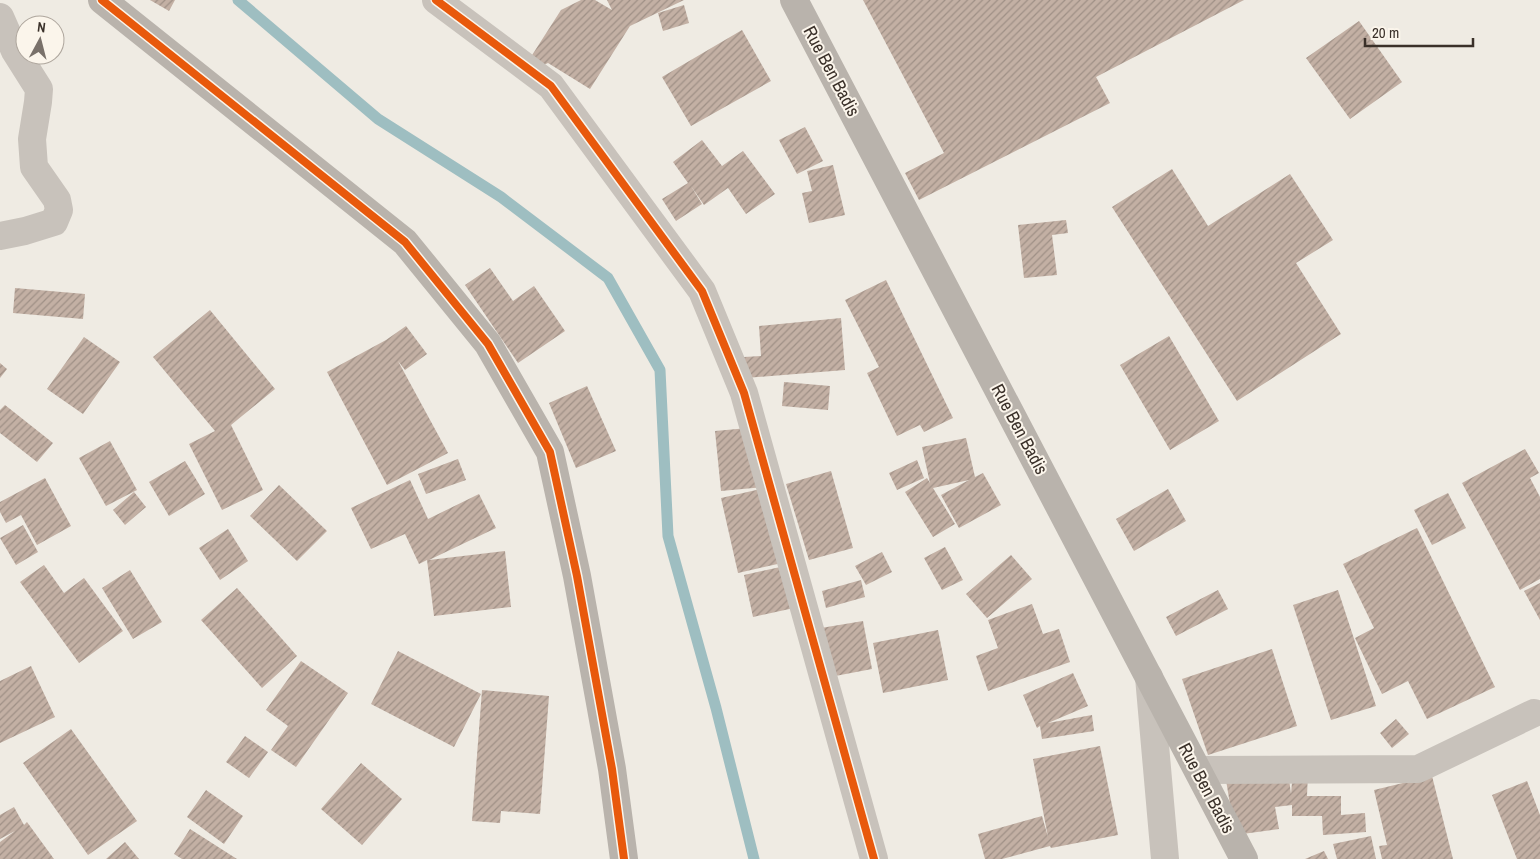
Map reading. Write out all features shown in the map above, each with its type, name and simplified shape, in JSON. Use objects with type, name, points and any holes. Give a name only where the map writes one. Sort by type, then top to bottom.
[{"type":"street","points":[[102,0],[405,242],[488,344],[550,452],[577,576],[612,769],[624,859]]},
{"type":"street","points":[[436,0],[551,86],[702,291],[744,393],[874,859]]},
{"type":"street","name":"Rue Ben Badis","points":[[794,0],[1244,859]]},
{"type":"street","points":[[0,17],[15,51],[38,88],[38,102],[32,138],[34,167],[57,200],[59,210],[54,222],[0,236]]},
{"type":"street","points":[[1149,677],[1165,859]]},
{"type":"street","points":[[1198,770],[1418,769],[1534,713]]},
{"type":"building","points":[[150,0],[175,0],[169,11]]},
{"type":"building","points":[[581,0],[595,0],[612,10],[607,0],[684,0],[630,26],[590,89],[548,63],[518,77],[561,10]]},
{"type":"building","points":[[863,0],[1244,0],[1096,77],[1110,103],[919,200],[905,173],[944,153]]},
{"type":"building","points":[[684,5],[689,23],[663,31],[658,13]]},
{"type":"building","points":[[1359,21],[1402,82],[1350,119],[1306,58]]},
{"type":"building","points":[[742,30],[771,81],[691,126],[662,77]]},
{"type":"building","points":[[805,127],[823,161],[797,174],[779,140]]},
{"type":"building","points":[[702,140],[722,166],[743,151],[775,194],[746,214],[728,188],[704,205],[691,186],[702,204],[676,221],[662,199],[688,183],[673,162]]},
{"type":"building","points":[[833,165],[845,215],[809,223],[802,193],[812,191],[807,171]]},
{"type":"building","points":[[1172,169],[1208,226],[1290,174],[1333,240],[1296,263],[1341,334],[1237,401],[1112,207]]},
{"type":"building","points":[[1066,220],[1068,233],[1052,235],[1057,275],[1024,278],[1018,225]]},
{"type":"building","points":[[490,268],[513,301],[534,286],[565,331],[518,363],[465,285]]},
{"type":"building","points":[[886,280],[953,418],[924,432],[920,425],[897,436],[867,373],[879,367],[845,300]]},
{"type":"building","points":[[15,288],[85,294],[83,319],[13,313]]},
{"type":"building","points":[[210,310],[275,389],[231,425],[263,490],[222,510],[189,444],[215,431],[153,357]]},
{"type":"building","points":[[841,318],[845,370],[745,378],[744,357],[761,356],[759,326]]},
{"type":"building","points":[[406,326],[427,354],[405,370],[398,361],[448,453],[387,485],[327,372],[386,340]]},
{"type":"building","points":[[1169,336],[1219,421],[1170,450],[1120,365]]},
{"type":"building","points":[[84,337],[120,362],[83,414],[47,389]]},
{"type":"building","points":[[0,363],[7,369],[0,378]]},
{"type":"building","points":[[784,382],[830,386],[828,410],[782,406]]},
{"type":"building","points":[[587,386],[616,451],[576,468],[549,403]]},
{"type":"building","points":[[5,405],[53,443],[37,462],[0,433],[0,410]]},
{"type":"building","points":[[759,427],[765,487],[721,491],[715,431]]},
{"type":"building","points":[[966,438],[975,477],[983,473],[1001,505],[959,528],[941,495],[969,480],[933,488],[955,524],[933,537],[905,492],[927,478],[930,483],[922,447]]},
{"type":"building","points":[[110,441],[137,490],[106,506],[79,458]]},
{"type":"building","points":[[1525,449],[1539,473],[1530,478],[1540,497],[1540,579],[1520,590],[1462,483]]},
{"type":"building","points":[[458,459],[466,480],[426,494],[418,474]]},
{"type":"building","points":[[917,460],[924,478],[897,490],[889,473]]},
{"type":"building","points":[[185,461],[205,494],[169,516],[149,482]]},
{"type":"building","points":[[831,471],[853,548],[809,560],[786,484]]},
{"type":"building","points":[[45,478],[71,526],[37,545],[21,515],[6,523],[0,512],[0,502]]},
{"type":"building","points":[[410,480],[428,519],[479,494],[496,528],[429,560],[505,551],[511,607],[434,616],[427,560],[419,564],[405,534],[371,549],[351,508]]},
{"type":"building","points":[[279,485],[327,531],[297,561],[250,516]]},
{"type":"building","points":[[765,488],[782,563],[738,573],[721,498]]},
{"type":"building","points":[[1168,489],[1186,521],[1134,551],[1116,519]]},
{"type":"building","points":[[134,492],[146,507],[125,525],[113,510]]},
{"type":"building","points":[[1448,493],[1466,528],[1432,545],[1414,510]]},
{"type":"building","points":[[23,525],[38,552],[16,565],[0,538]]},
{"type":"building","points":[[1417,528],[1495,687],[1427,719],[1408,681],[1382,694],[1355,638],[1374,628],[1343,564]]},
{"type":"building","points":[[228,529],[248,561],[220,580],[199,548]]},
{"type":"building","points":[[945,547],[963,580],[942,590],[924,558]]},
{"type":"building","points":[[882,552],[892,572],[866,585],[855,566]]},
{"type":"building","points":[[1011,555],[1032,579],[987,618],[966,594]]},
{"type":"building","points":[[44,565],[64,593],[84,578],[123,631],[79,663],[20,582]]},
{"type":"building","points":[[785,566],[794,608],[753,617],[744,575]]},
{"type":"building","points":[[130,570],[162,622],[133,639],[102,588]]},
{"type":"building","points":[[861,580],[865,597],[826,608],[822,591]]},
{"type":"building","points":[[1540,583],[1540,620],[1524,591]]},
{"type":"building","points":[[237,588],[297,656],[262,688],[201,620]]},
{"type":"building","points":[[1218,590],[1228,609],[1176,636],[1166,617]]},
{"type":"building","points":[[1338,590],[1376,706],[1331,720],[1293,605]]},
{"type":"building","points":[[1032,604],[1043,634],[1059,629],[1070,662],[988,691],[976,656],[998,648],[988,620]]},
{"type":"building","points":[[863,621],[872,669],[830,677],[821,628]]},
{"type":"building","points":[[938,630],[948,680],[883,693],[873,643]]},
{"type":"building","points":[[1272,649],[1297,726],[1208,755],[1182,679]]},
{"type":"building","points":[[398,651],[481,694],[454,747],[371,704]]},
{"type":"building","points":[[301,661],[348,693],[296,767],[271,750],[288,726],[266,710]]},
{"type":"building","points":[[31,666],[55,717],[0,743],[0,681]]},
{"type":"building","points":[[1073,673],[1088,706],[1048,723],[1092,715],[1094,731],[1042,739],[1040,726],[1037,728],[1023,695]]},
{"type":"building","points":[[482,690],[549,696],[540,814],[501,811],[500,823],[472,821]]},
{"type":"building","points":[[1396,719],[1409,734],[1392,748],[1380,733]]},
{"type":"building","points":[[71,729],[137,821],[88,855],[23,763]]},
{"type":"building","points":[[245,736],[268,752],[249,778],[226,762]]},
{"type":"building","points":[[1100,746],[1118,835],[1051,848],[1050,846],[1002,859],[985,859],[978,834],[1042,816],[1048,837],[1033,759]]},
{"type":"building","points":[[361,763],[402,799],[362,845],[321,809]]},
{"type":"building","points":[[1288,771],[1291,794],[1293,771],[1308,772],[1307,796],[1341,796],[1341,815],[1365,813],[1366,832],[1323,835],[1322,816],[1292,816],[1292,805],[1275,807],[1279,829],[1235,835],[1226,780]]},
{"type":"building","points":[[1432,776],[1453,859],[1382,859],[1379,846],[1387,845],[1374,790]]},
{"type":"building","points":[[1527,781],[1540,815],[1540,859],[1517,859],[1492,795]]},
{"type":"building","points":[[206,790],[243,816],[224,844],[187,817]]},
{"type":"building","points":[[14,807],[24,825],[27,822],[54,859],[0,859],[0,842],[15,831],[0,839],[0,815]]},
{"type":"building","points":[[190,829],[237,859],[182,859],[174,854]]},
{"type":"building","points":[[1371,836],[1376,859],[1337,859],[1333,844]]},
{"type":"building","points":[[125,842],[139,859],[106,859]]},
{"type":"building","points":[[1324,851],[1328,859],[1305,859]]},
{"type":"waterway","points":[[238,0],[378,119],[501,197],[608,278],[660,370],[668,536],[716,708],[754,859]]},
{"type":"cycle path","points":[[102,0],[405,242],[488,344],[550,452],[577,576],[612,769],[624,859]]},
{"type":"cycle path","points":[[436,0],[551,86],[702,291],[744,393],[874,859]]}]
